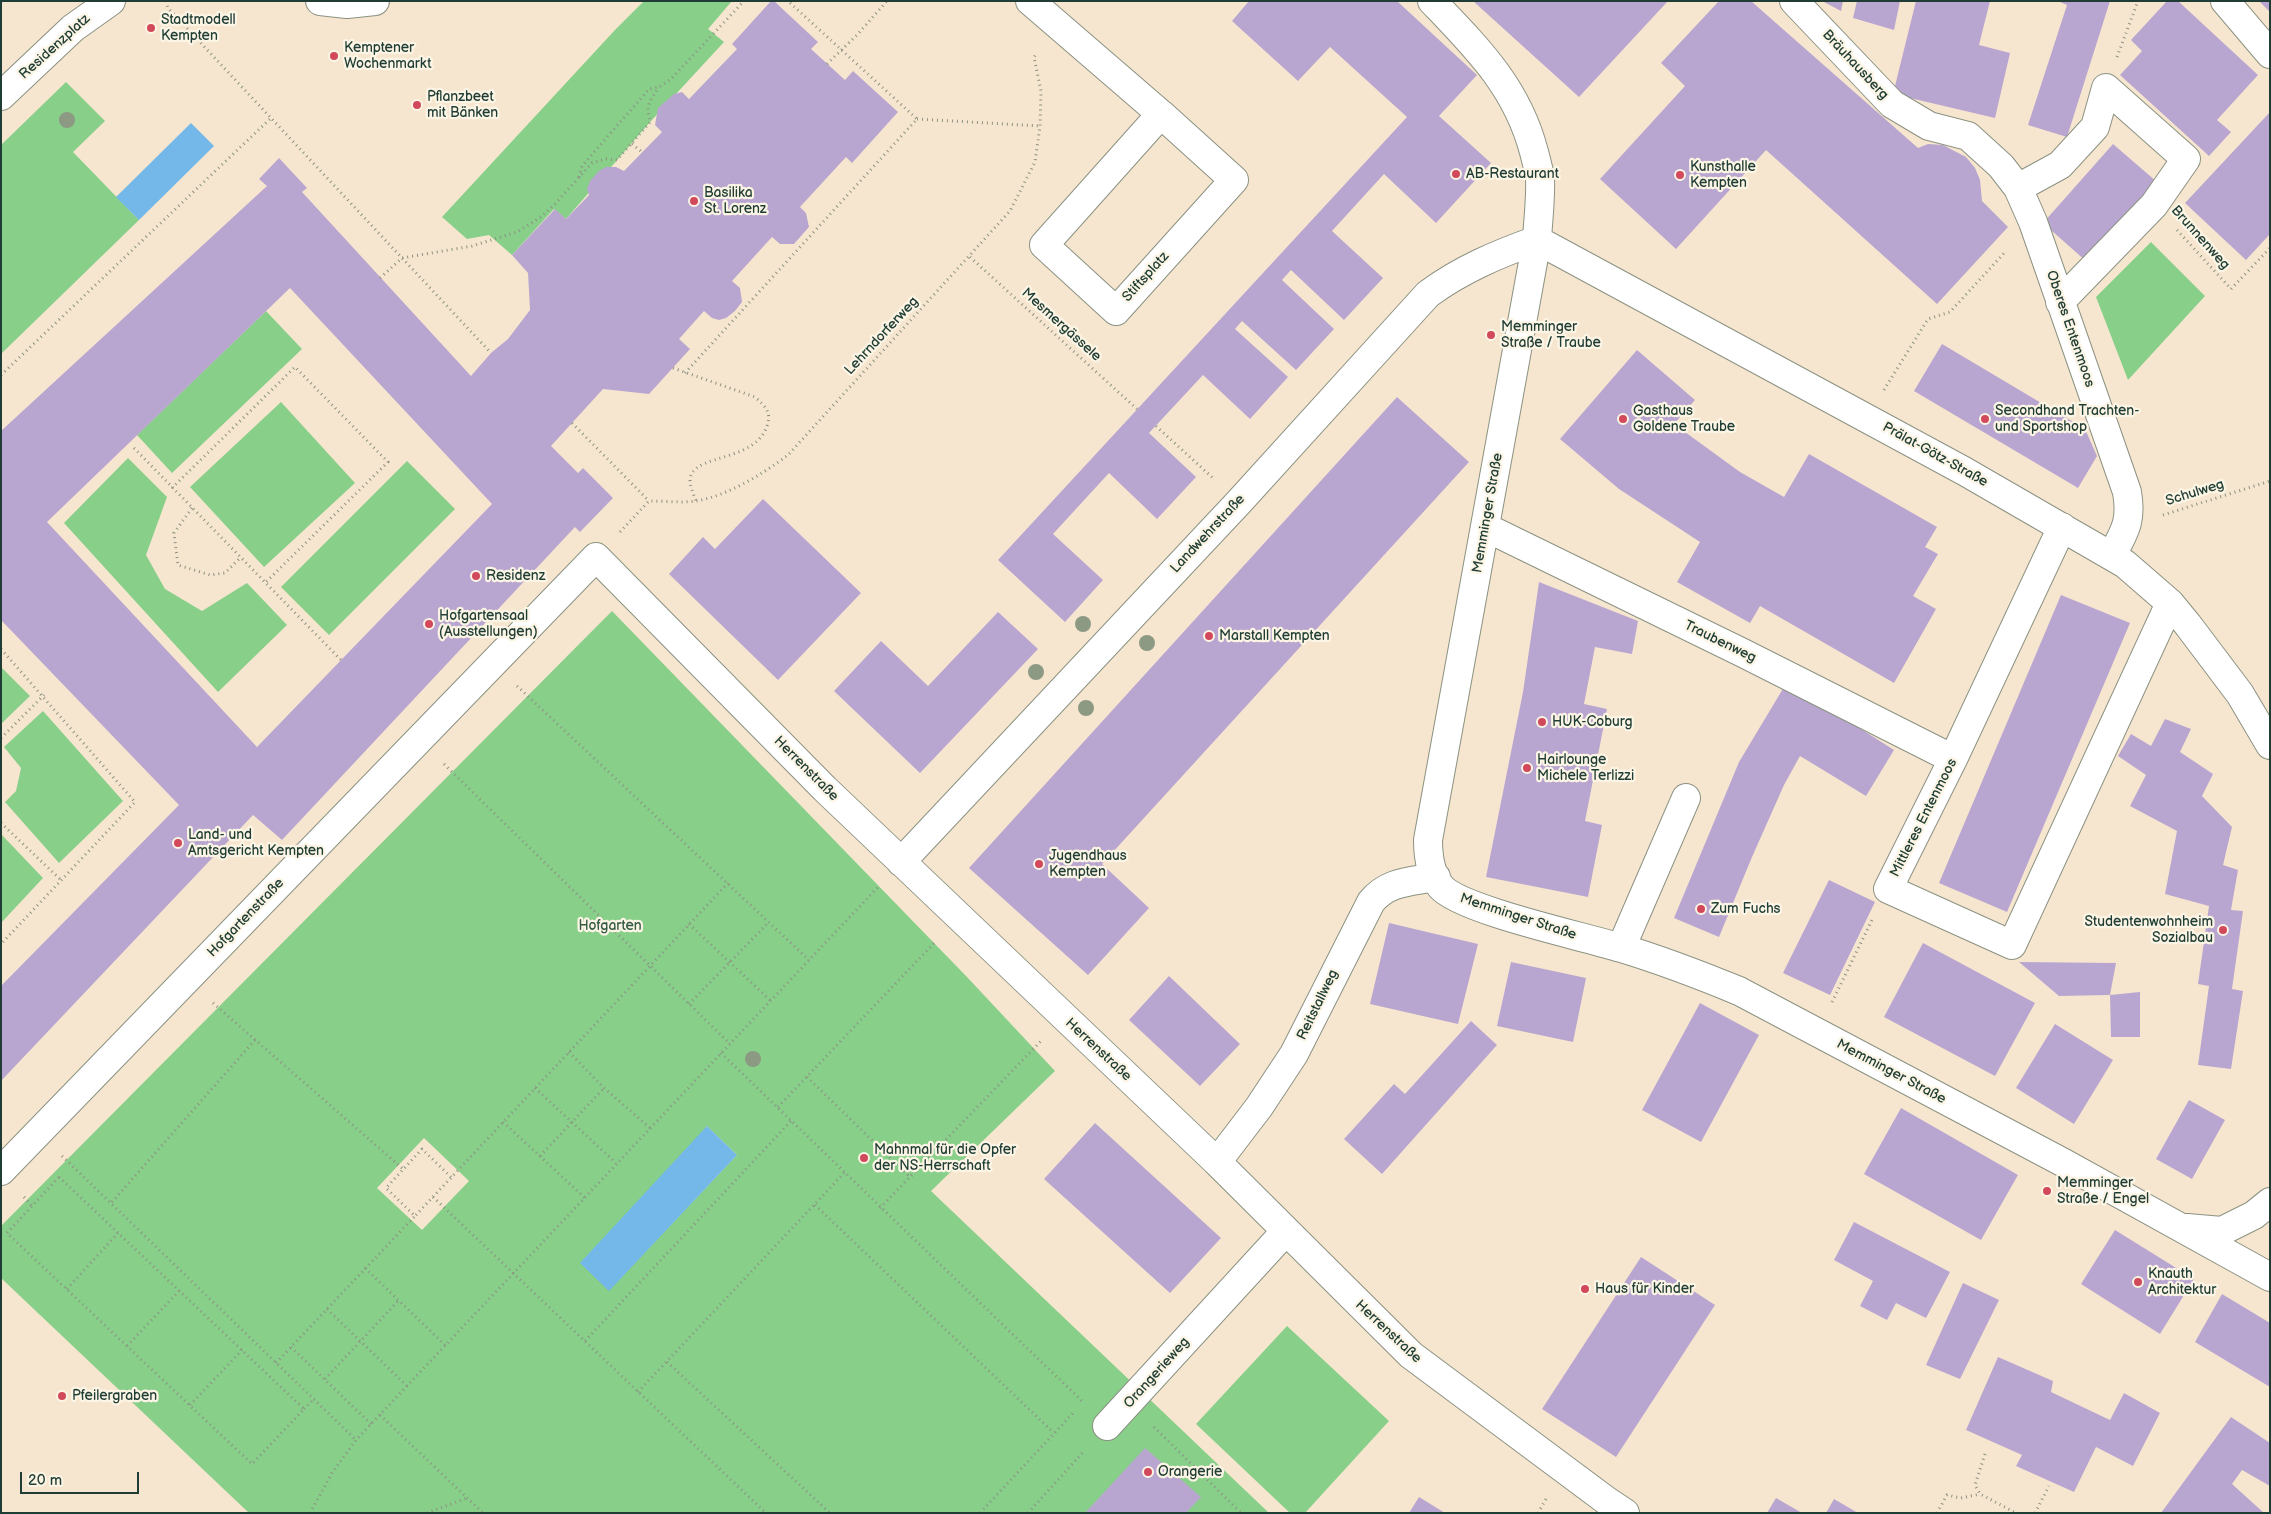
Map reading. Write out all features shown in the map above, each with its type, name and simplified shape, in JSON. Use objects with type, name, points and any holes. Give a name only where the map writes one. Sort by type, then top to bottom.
[{"type":"street","name":"Residenzplatz","points":[[1,96],[73,28],[112,1]]},
{"type":"street","points":[[320,1],[348,4],[375,1]]},
{"type":"street","name":"Stiftsplatz","points":[[1030,1],[1060,29],[1161,114],[1234,180],[1116,311],[1044,245],[1161,114]]},
{"type":"street","name":"Memminger Straße","points":[[1432,1],[1475,46],[1502,78],[1520,110],[1531,140],[1540,177],[1537,240],[1428,840],[1428,853],[1441,887],[1454,897],[1479,907],[1684,968],[1739,991],[2064,1163],[2270,1277]]},
{"type":"street","name":"Bräuhausberg","points":[[1794,1],[1892,104],[1929,126],[1968,136],[2001,166],[2018,188]]},
{"type":"street","points":[[2224,1],[2270,54]]},
{"type":"street","points":[[2018,188],[2060,165],[2095,127],[2106,88],[2186,159],[2154,205],[2060,302]]},
{"type":"street","name":"Oberes Entenmoos","points":[[2018,188],[2033,222],[2127,492],[2130,509],[2128,526],[2112,555]]},
{"type":"street","name":"Prälat-Götz-Straße","points":[[1537,240],[1867,418],[2112,555],[2170,603],[2240,694],[2270,744]]},
{"type":"street","name":"Landwehrstraße","points":[[901,862],[1239,502],[1428,294],[1451,277],[1473,266],[1537,240]]},
{"type":"street","name":"Traubenweg","points":[[1485,528],[1743,652],[1954,759]]},
{"type":"street","name":"Mittleres Entenmoos","points":[[2062,528],[1954,759],[1888,888],[2012,945],[2170,603]]},
{"type":"street","name":"Hofgartenstraße","points":[[1,1171],[596,557]]},
{"type":"street","name":"Herrenstraße","points":[[596,557],[825,789],[1218,1162],[1285,1232],[1410,1355],[1625,1513]]},
{"type":"street","points":[[1621,948],[1686,798]]},
{"type":"street","name":"Reitstallweg","points":[[1218,1162],[1259,1107],[1294,1054],[1362,917],[1380,891],[1393,885],[1436,877]]},
{"type":"street","points":[[2181,1228],[2222,1231],[2254,1215],[2270,1202]]},
{"type":"street","name":"Orangerieweg","points":[[1107,1426],[1285,1232]]},
{"type":"path","points":[[166,1],[168,8],[270,119],[492,353]]},
{"type":"path","points":[[380,278],[402,258],[472,246],[517,232],[541,217],[592,163],[606,159],[617,160],[651,121],[647,113],[649,101],[660,87],[671,79],[744,1]]},
{"type":"path","points":[[788,1],[917,119],[1040,126]]},
{"type":"path","points":[[827,64],[887,1]]},
{"type":"path","points":[[2106,88],[2138,1]]},
{"type":"path","name":"Lehrndorferweg","points":[[649,502],[696,501],[732,488],[764,473],[788,455],[1010,211],[1035,162],[1040,126],[1041,91],[1034,57],[1060,29]]},
{"type":"path","points":[[578,180],[582,166],[649,89],[660,87]]},
{"type":"path","points":[[1,375],[270,119]]},
{"type":"path","points":[[685,373],[917,119]]},
{"type":"path","points":[[632,144],[642,152]]},
{"type":"path","name":"Brunnenweg","points":[[2154,205],[2231,289],[2270,248]]},
{"type":"path","points":[[1867,418],[1928,319],[1950,312],[2033,222]]},
{"type":"path","name":"Mesmergässele","points":[[970,257],[1137,409]]},
{"type":"path","points":[[172,488],[296,367],[388,462],[265,583]]},
{"type":"path","points":[[673,368],[755,397],[765,406],[770,416],[766,428],[759,439],[748,449],[699,467],[691,473],[690,481],[696,501]]},
{"type":"path","points":[[572,423],[649,502],[596,557]]},
{"type":"path","points":[[1156,426],[1239,502]]},
{"type":"path","points":[[134,448],[341,660]]},
{"type":"path","name":"Schulweg","points":[[2128,526],[2270,482]]},
{"type":"path","points":[[192,508],[174,533],[178,564],[210,575],[225,573],[240,558]]},
{"type":"path","points":[[1,649],[135,802],[1,944]]},
{"type":"path","points":[[492,664],[809,960]]},
{"type":"path","points":[[1,738],[44,696]]},
{"type":"path","points":[[419,740],[730,1044]]},
{"type":"path","points":[[1,823],[61,880]]},
{"type":"path","points":[[310,1513],[332,1473],[356,1440],[901,862]]},
{"type":"path","points":[[276,1364],[728,883]]},
{"type":"path","points":[[1818,1033],[1888,888]]},
{"type":"path","points":[[778,1107],[960,917]]},
{"type":"path","points":[[689,1004],[769,922]]},
{"type":"path","points":[[689,924],[771,1001]]},
{"type":"path","points":[[187,979],[403,1169]]},
{"type":"path","points":[[880,1208],[1064,1017]]},
{"type":"path","points":[[112,1202],[255,1040]]},
{"type":"path","points":[[570,1052],[604,1088],[650,1128]]},
{"type":"path","points":[[721,1054],[1107,1426],[1028,1513]]},
{"type":"path","points":[[807,1077],[910,1177]]},
{"type":"path","points":[[535,1088],[616,1163]]},
{"type":"path","points":[[540,1156],[604,1088]]},
{"type":"path","points":[[584,1342],[791,1121]]},
{"type":"path","points":[[503,1122],[585,1198]]},
{"type":"path","points":[[38,1133],[112,1202],[356,1440]]},
{"type":"path","points":[[415,1216],[386,1188],[403,1169],[422,1150],[451,1177]]},
{"type":"path","points":[[638,1392],[845,1172]]},
{"type":"path","points":[[304,1409],[60,1177],[7,1232],[252,1464],[314,1399]]},
{"type":"path","points":[[433,1197],[766,1513]]},
{"type":"path","points":[[815,1204],[1054,1433]]},
{"type":"path","points":[[67,1289],[118,1233]]},
{"type":"path","points":[[366,1268],[445,1345]]},
{"type":"path","points":[[128,1346],[179,1291]]},
{"type":"path","points":[[325,1379],[399,1300]]},
{"type":"path","points":[[327,1309],[407,1386]]},
{"type":"path","points":[[291,1347],[371,1424]]},
{"type":"path","points":[[190,1405],[242,1350]]},
{"type":"path","points":[[667,1362],[830,1513]]},
{"type":"path","points":[[980,1513],[1083,1402]]},
{"type":"path","points":[[1130,1402],[1241,1513]]},
{"type":"path","points":[[380,1414],[482,1513]]},
{"type":"path","points":[[1985,1454],[1975,1485],[1980,1494],[2016,1513]]},
{"type":"path","points":[[2035,1513],[2049,1486]]},
{"type":"path","points":[[1937,1513],[1947,1495],[1961,1498],[1980,1494]]},
{"type":"path","points":[[427,1513],[467,1498]]},
{"type":"path","points":[[2005,1513],[2007,1508]]},
{"type":"green space","points":[[644,1],[732,1],[708,29],[724,42],[651,121],[566,219],[554,209],[512,255],[489,235],[467,239],[442,217]]},
{"type":"green space","points":[[66,82],[105,121],[73,152],[139,220],[1,354],[1,145]]},
{"type":"green space","points":[[2151,242],[2205,296],[2128,380],[2096,297]]},
{"type":"green space","points":[[266,311],[302,349],[172,473],[137,435]]},
{"type":"green space","points":[[281,402],[355,483],[264,567],[190,487]]},
{"type":"green space","points":[[128,458],[167,497],[146,555],[165,589],[202,611],[247,583],[287,625],[218,692],[64,523]]},
{"type":"green space","points":[[407,461],[455,509],[329,635],[281,587]]},
{"type":"green space","name":"Hofgarten","points":[[612,611],[967,977],[1055,1071],[931,1191],[1268,1512],[249,1513],[1,1278],[1,1226]],"holes":[[[707,1126],[737,1155],[609,1290]],[[424,1138],[469,1181],[422,1230],[377,1188]]]},
{"type":"green space","points":[[1,667],[30,696],[1,724]]},
{"type":"green space","points":[[43,711],[123,801],[59,863],[5,802],[16,791],[21,768],[4,747]]},
{"type":"green space","points":[[1,834],[43,878],[1,923]]},
{"type":"green space","points":[[1287,1326],[1389,1421],[1305,1513],[1290,1513],[1196,1424]]},
{"type":"water","points":[[191,123],[214,146],[139,220],[116,197]]},
{"type":"water","points":[[707,1126],[737,1155],[609,1291],[580,1263]]},
{"type":"building","name":"Residenz","points":[[771,1],[774,1],[818,42],[811,49],[845,80],[853,71],[898,112],[852,163],[846,157],[800,207],[806,213],[809,227],[794,244],[780,244],[772,237],[732,281],[740,288],[742,302],[735,311],[726,318],[719,320],[712,318],[704,311],[679,339],[690,349],[649,394],[603,389],[551,446],[578,473],[583,468],[613,498],[580,532],[575,527],[282,840],[253,815],[1,1081],[1,986],[179,805],[1,620],[1,431],[267,186],[259,179],[279,158],[307,188],[302,192],[471,376],[491,353],[508,339],[530,310],[528,273],[512,255],[555,209],[566,219],[589,195],[587,189],[590,181],[599,171],[606,167],[616,167],[624,171],[662,132],[655,125],[658,108],[674,94],[682,92],[689,99],[737,49],[732,44]],"holes":[[[290,288],[492,504],[257,747],[47,522]]]},
{"type":"building","points":[[1249,1],[1397,1],[1477,75],[1439,116],[1491,163],[1436,223],[1384,174],[1332,231],[1383,278],[1344,320],[1291,270],[1282,280],[1334,329],[1296,370],[1242,321],[1235,329],[1288,377],[1250,419],[1203,375],[1149,433],[1196,477],[1157,519],[1109,473],[1053,534],[1103,580],[1065,622],[998,560],[1407,117],[1330,47],[1298,81],[1232,21]]},
{"type":"building","points":[[1473,1],[1668,1],[1579,97]]},
{"type":"building","points":[[1719,1],[1751,1],[1918,148],[1928,144],[1943,145],[1966,157],[1975,168],[1980,180],[1982,201],[2008,227],[1937,304],[1766,150],[1676,249],[1600,179],[1685,86],[1661,63]]},
{"type":"building","points":[[1822,1],[1843,1],[1841,11]]},
{"type":"building","points":[[1857,1],[1900,1],[1894,30],[1853,18]]},
{"type":"building","points":[[1916,1],[1990,1],[1979,45],[2010,53],[1995,118],[1893,94]]},
{"type":"building","points":[[2058,1],[2110,1],[2067,137],[2028,125],[2067,5]]},
{"type":"building","points":[[2167,1],[2178,1],[2258,75],[2217,120],[2231,132],[2209,156],[2120,75],[2142,51],[2131,40]]},
{"type":"building","points":[[2259,1],[2270,1],[2270,12]]},
{"type":"building","points":[[2270,112],[2270,234],[2246,260],[2185,203]]},
{"type":"building","points":[[2113,144],[2157,182],[2087,262],[2043,223]]},
{"type":"building","points":[[1942,344],[2085,429],[2097,456],[2078,488],[1914,391]]},
{"type":"building","points":[[1637,350],[1695,400],[1674,424],[1740,472],[1784,497],[1809,454],[1937,527],[1925,547],[1938,554],[1913,596],[1936,609],[1894,683],[1760,606],[1750,623],[1677,582],[1700,542],[1619,489],[1560,439]]},
{"type":"building","points":[[1397,397],[1469,462],[1102,864],[1149,908],[1088,975],[969,868]]},
{"type":"building","points":[[763,499],[861,593],[778,680],[669,574],[703,537],[715,549]]},
{"type":"building","points":[[1539,582],[1638,621],[1632,654],[1595,647],[1584,704],[1607,709],[1585,821],[1602,825],[1588,897],[1486,877],[1523,692]]},
{"type":"building","points":[[2061,595],[2130,623],[2007,912],[1939,883]]},
{"type":"building","points":[[998,612],[1038,649],[920,773],[834,691],[881,641],[928,686]]},
{"type":"building","points":[[1787,682],[1894,750],[1866,796],[1800,756],[1784,785],[1719,937],[1674,918],[1739,762]]},
{"type":"building","points":[[2165,719],[2191,729],[2180,752],[2213,774],[2202,796],[2232,827],[2223,865],[2238,870],[2231,910],[2243,911],[2232,989],[2243,991],[2231,1069],[2198,1065],[2209,986],[2198,984],[2209,906],[2165,894],[2177,831],[2130,806],[2146,775],[2118,756],[2131,734],[2151,746]]},
{"type":"building","points":[[1829,880],[1875,902],[1830,995],[1783,973]]},
{"type":"building","points":[[1389,923],[1478,944],[1458,1024],[1370,1004]]},
{"type":"building","points":[[1923,943],[2035,1003],[1995,1076],[1884,1017]]},
{"type":"building","points":[[1511,962],[1586,978],[1573,1042],[1497,1026]]},
{"type":"building","points":[[2019,962],[2116,963],[2110,995],[2059,996]]},
{"type":"building","points":[[1169,976],[1240,1044],[1200,1086],[1129,1020]]},
{"type":"building","points":[[2140,992],[2140,1037],[2111,1037],[2110,995]]},
{"type":"building","points":[[1700,1003],[1759,1035],[1701,1142],[1642,1110]]},
{"type":"building","points":[[1471,1021],[1497,1045],[1382,1174],[1344,1139],[1394,1084],[1405,1094]]},
{"type":"building","points":[[2055,1024],[2113,1060],[2074,1124],[2016,1088]]},
{"type":"building","points":[[2189,1100],[2225,1120],[2192,1179],[2156,1159]]},
{"type":"building","points":[[1901,1108],[2018,1175],[1981,1240],[1864,1174]]},
{"type":"building","points":[[1095,1123],[1221,1238],[1170,1293],[1044,1179]]},
{"type":"building","points":[[1854,1222],[1950,1272],[1926,1318],[1896,1303],[1887,1320],[1860,1306],[1873,1281],[1834,1260]]},
{"type":"building","name":"Knauth Architektur","points":[[2115,1230],[2194,1279],[2160,1334],[2081,1284]]},
{"type":"building","points":[[1641,1257],[1715,1305],[1616,1457],[1542,1409]]},
{"type":"building","points":[[1963,1283],[1999,1300],[1960,1379],[1926,1365]]},
{"type":"building","points":[[2222,1294],[2270,1323],[2270,1387],[2195,1342]]},
{"type":"building","points":[[1998,1357],[2053,1381],[2051,1392],[2110,1420],[2124,1393],[2160,1413],[2133,1466],[2096,1447],[2074,1492],[2016,1466],[2022,1455],[1966,1430]]},
{"type":"building","points":[[2231,1417],[2270,1443],[2270,1486],[2242,1470],[2232,1484],[2264,1513],[2161,1513]]},
{"type":"building","name":"Orangerie","points":[[1145,1448],[1201,1497],[1186,1513],[1085,1513]]},
{"type":"building","points":[[1419,1497],[1445,1513],[1409,1513]]},
{"type":"building","points":[[1776,1498],[1802,1513],[1767,1513]]},
{"type":"building","points":[[1834,1499],[1858,1513],[1826,1513]]},
{"type":"place","name":"Stadtmodell Kempten","points":[[151,28]]},
{"type":"place","name":"Kemptener Wochenmarkt","points":[[334,56]]},
{"type":"place","name":"Pflanzbeet mit Bänken","points":[[417,105]]},
{"type":"place","name":"AB-Restaurant","points":[[1456,174]]},
{"type":"place","name":"Kunsthalle Kempten","points":[[1680,175]]},
{"type":"place","name":"Basilika St. Lorenz","points":[[694,201]]},
{"type":"place","name":"Memminger Straße / Traube","points":[[1491,335]]},
{"type":"place","name":"Gasthaus Goldene Traube","points":[[1623,419]]},
{"type":"place","name":"Secondhand Trachten- und Sportshop","points":[[1985,419]]},
{"type":"place","name":"Residenz","points":[[476,576]]},
{"type":"place","name":"Hofgartensaal (Ausstellungen)","points":[[429,624]]},
{"type":"place","name":"Marstall Kempten","points":[[1209,636]]},
{"type":"place","name":"HUK-Coburg","points":[[1542,722]]},
{"type":"place","name":"Hairlounge Michele Terlizzi","points":[[1527,768]]},
{"type":"place","name":"Land- und Amtsgericht Kempten","points":[[178,843]]},
{"type":"place","name":"Jugendhaus Kempten","points":[[1039,864]]},
{"type":"place","name":"Zum Fuchs","points":[[1701,909]]},
{"type":"place","name":"Studentenwohnheim Sozialbau","points":[[2223,930]]},
{"type":"place","name":"Mahnmal für die Opfer der NS-Herrschaft","points":[[864,1158]]},
{"type":"place","name":"Memminger Straße / Engel","points":[[2047,1191]]},
{"type":"place","name":"Knauth Architektur","points":[[2138,1282]]},
{"type":"place","name":"Haus für Kinder","points":[[1585,1289]]},
{"type":"place","name":"Pfeilergraben","points":[[62,1396]]},
{"type":"place","name":"Orangerie","points":[[1148,1472]]}]
